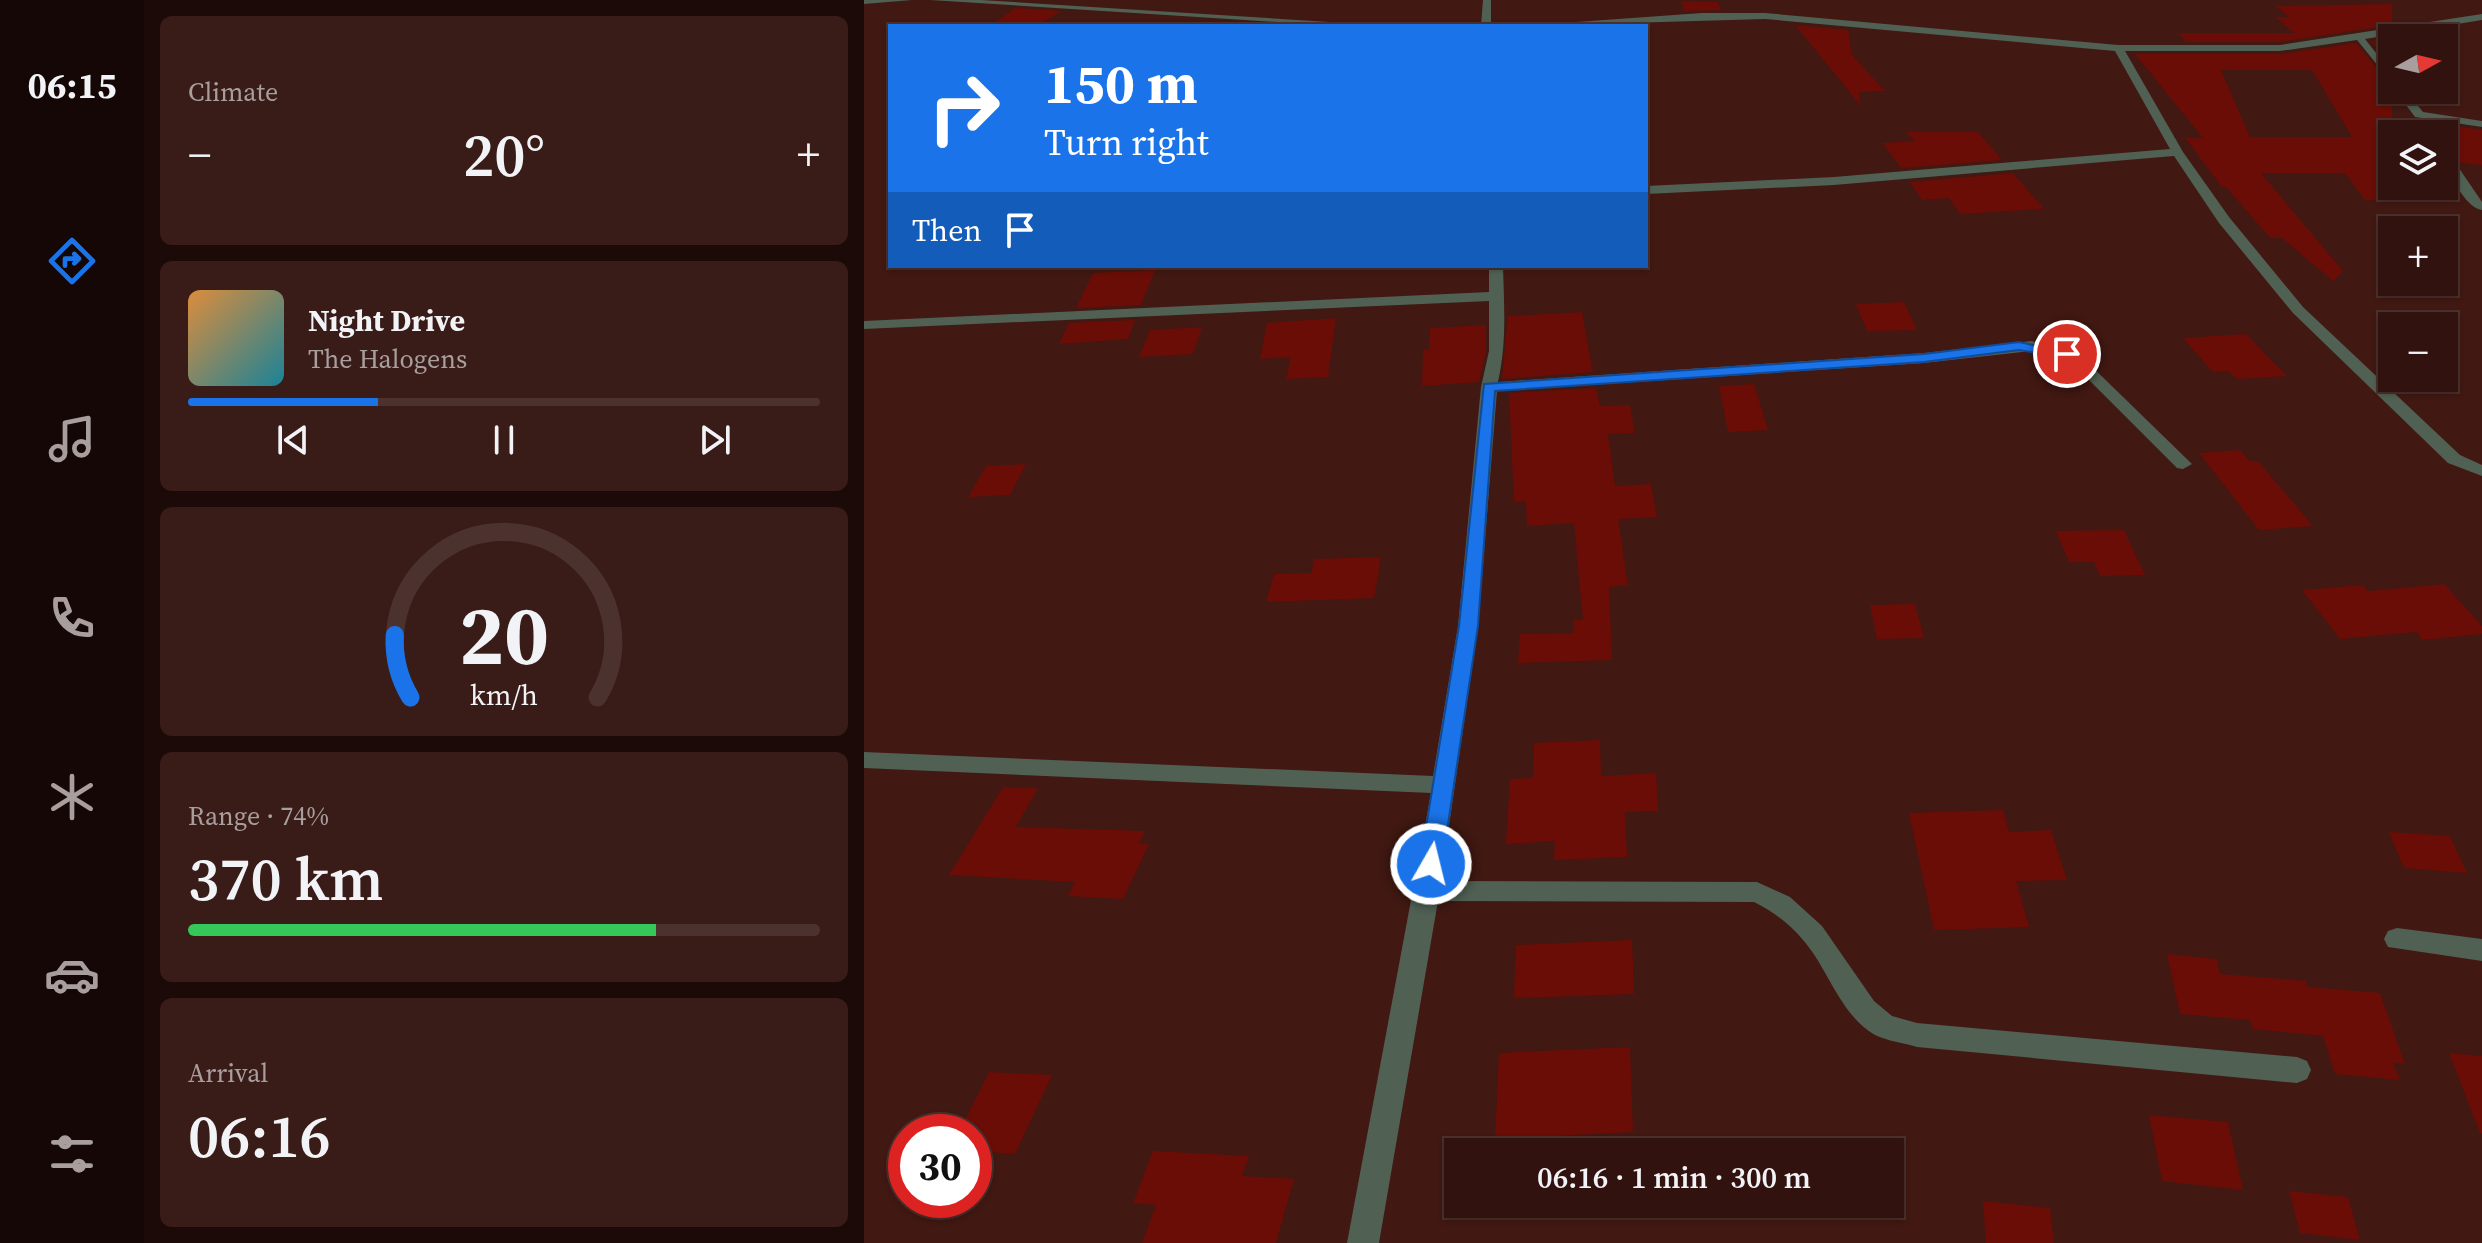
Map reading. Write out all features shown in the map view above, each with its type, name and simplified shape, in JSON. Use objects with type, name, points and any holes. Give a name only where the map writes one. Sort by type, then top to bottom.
[{"type":"street","points":[[867,1],[908,0]]},
{"type":"street","points":[[934,0],[1353,24]]},
{"type":"street","points":[[1486,24],[1487,0]]},
{"type":"street","points":[[1561,24],[1702,16],[1765,16],[2118,48],[2280,48],[2482,17]]},
{"type":"street","points":[[2359,37],[2378,62]]},
{"type":"street","points":[[2118,48],[2177,152],[2224,220],[2298,310],[2454,459],[2482,471]]},
{"type":"street","points":[[2411,104],[2422,120]]},
{"type":"street","points":[[2419,115],[2482,124]]},
{"type":"street","points":[[1648,190],[1834,181],[2177,152]]},
{"type":"street","points":[[2458,176],[2477,206],[2482,206]]},
{"type":"street","points":[[1363,1243],[1427,891],[1468,626],[1489,387],[1497,351],[1499,296],[1496,268]]},
{"type":"street","points":[[864,325],[1499,296]]},
{"type":"street","points":[[1489,387],[1924,358],[2032,346],[2076,359],[2183,464]]},
{"type":"street","points":[[864,760],[1442,785]]},
{"type":"street","points":[[1427,891],[1757,892],[1781,904],[1813,933],[1864,1009],[1884,1026],[1917,1035],[2297,1070]]},
{"type":"street","points":[[2397,939],[2482,950]]},
{"type":"building","points":[[1681,1],[1717,2],[1722,10],[1684,11]]},
{"type":"building","points":[[2392,4],[2392,24],[2280,42],[2186,42],[2178,33],[2294,33],[2275,17],[2289,17],[2276,6]]},
{"type":"building","points":[[1015,8],[1061,11],[1041,24],[993,24]]},
{"type":"building","points":[[1795,25],[1848,30],[1852,55],[1885,91],[1859,92],[1861,106]]},
{"type":"building","points":[[2356,43],[2378,69],[2378,104],[2392,104],[2392,120],[2378,120],[2378,200],[2412,201],[2365,200],[2345,173],[2261,173],[2343,271],[2333,281],[2282,238],[2270,238],[2226,187],[2222,187],[2185,138],[2203,138],[2135,54],[2280,54]],"holes":[[[2221,70],[2312,70],[2352,137],[2250,137]]]},
{"type":"building","points":[[2458,126],[2482,130],[2482,165],[2459,163]]},
{"type":"building","points":[[1906,132],[1978,132],[2002,160],[1901,168],[1883,143],[1915,141]]},
{"type":"building","points":[[2013,173],[2044,209],[1960,214],[1949,198],[1922,200],[1910,182]]},
{"type":"building","points":[[1155,270],[1141,305],[1076,308],[1093,273]]},
{"type":"building","points":[[1904,302],[1917,330],[1867,331],[1856,304]]},
{"type":"building","points":[[1582,312],[1593,372],[1502,379],[1508,316]]},
{"type":"building","points":[[1336,318],[1328,377],[1286,379],[1291,357],[1260,359],[1267,323]]},
{"type":"building","points":[[1135,320],[1128,339],[1059,344],[1069,323]]},
{"type":"building","points":[[1486,325],[1486,351],[1479,382],[1422,386],[1423,350],[1429,350],[1430,328]]},
{"type":"building","points":[[1202,327],[1193,354],[1139,357],[1150,330]]},
{"type":"building","points":[[2246,334],[2287,376],[2237,379],[2229,371],[2213,372],[2183,338]]},
{"type":"building","points":[[1754,384],[1768,430],[1728,432],[1719,386]]},
{"type":"building","points":[[1596,388],[1600,406],[1630,405],[1635,433],[1608,434],[1615,486],[1651,484],[1657,517],[1618,519],[1628,585],[1609,587],[1612,660],[1518,663],[1520,634],[1573,633],[1573,620],[1583,620],[1574,523],[1527,526],[1526,501],[1514,502],[1509,393]]},
{"type":"building","points":[[2240,450],[2250,461],[2258,461],[2313,526],[2259,530],[2199,453]]},
{"type":"building","points":[[1026,464],[1010,495],[968,497],[986,466]]},
{"type":"building","points":[[2124,530],[2145,575],[2100,576],[2094,562],[2069,562],[2056,531]]},
{"type":"building","points":[[1381,557],[1374,598],[1266,602],[1274,574],[1311,573],[1314,559]]},
{"type":"building","points":[[2444,584],[2482,626],[2482,634],[2422,640],[2416,632],[2340,639],[2302,590],[2363,585],[2368,591]]},
{"type":"building","points":[[1915,604],[1924,638],[1877,639],[1870,605]]},
{"type":"building","points":[[1600,740],[1601,776],[1656,773],[1658,811],[1625,812],[1627,857],[1554,860],[1555,841],[1506,844],[1510,779],[1533,778],[1534,743]]},
{"type":"building","points":[[1003,787],[1038,788],[1016,827],[1145,831],[1139,843],[1149,844],[1123,899],[1068,896],[1075,882],[949,875]]},
{"type":"building","points":[[2003,810],[2009,832],[2051,830],[2067,880],[2016,881],[2029,927],[1934,930],[1909,813]]},
{"type":"building","points":[[2389,832],[2450,836],[2467,873],[2404,868]]},
{"type":"building","points":[[1632,940],[1634,994],[1514,998],[1516,945]]},
{"type":"building","points":[[2167,954],[2217,959],[2220,974],[2306,981],[2308,987],[2380,993],[2405,1064],[2393,1062],[2400,1080],[2335,1074],[2323,1036],[2253,1029],[2250,1020],[2180,1014]]},
{"type":"building","points":[[1630,1047],[1633,1132],[1495,1138],[1499,1053]]},
{"type":"building","points":[[2449,1053],[2482,1056],[2482,1133],[2480,1133]]},
{"type":"building","points":[[989,1072],[1052,1075],[1015,1154],[992,1152],[992,1114],[968,1114]]},
{"type":"building","points":[[2149,1115],[2228,1122],[2243,1190],[2162,1181]]},
{"type":"building","points":[[1153,1151],[1249,1156],[1242,1176],[1294,1179],[1276,1243],[1142,1243],[1156,1205],[1133,1203]]},
{"type":"building","points":[[2289,1191],[2348,1197],[2360,1240],[2300,1233]]},
{"type":"building","points":[[1983,1201],[2050,1208],[2054,1243],[1986,1243]]},
{"type":"route","points":[[1431,864],[1468,626],[1489,387],[1924,358],[2019,346],[2046,348],[2067,354]]}]
